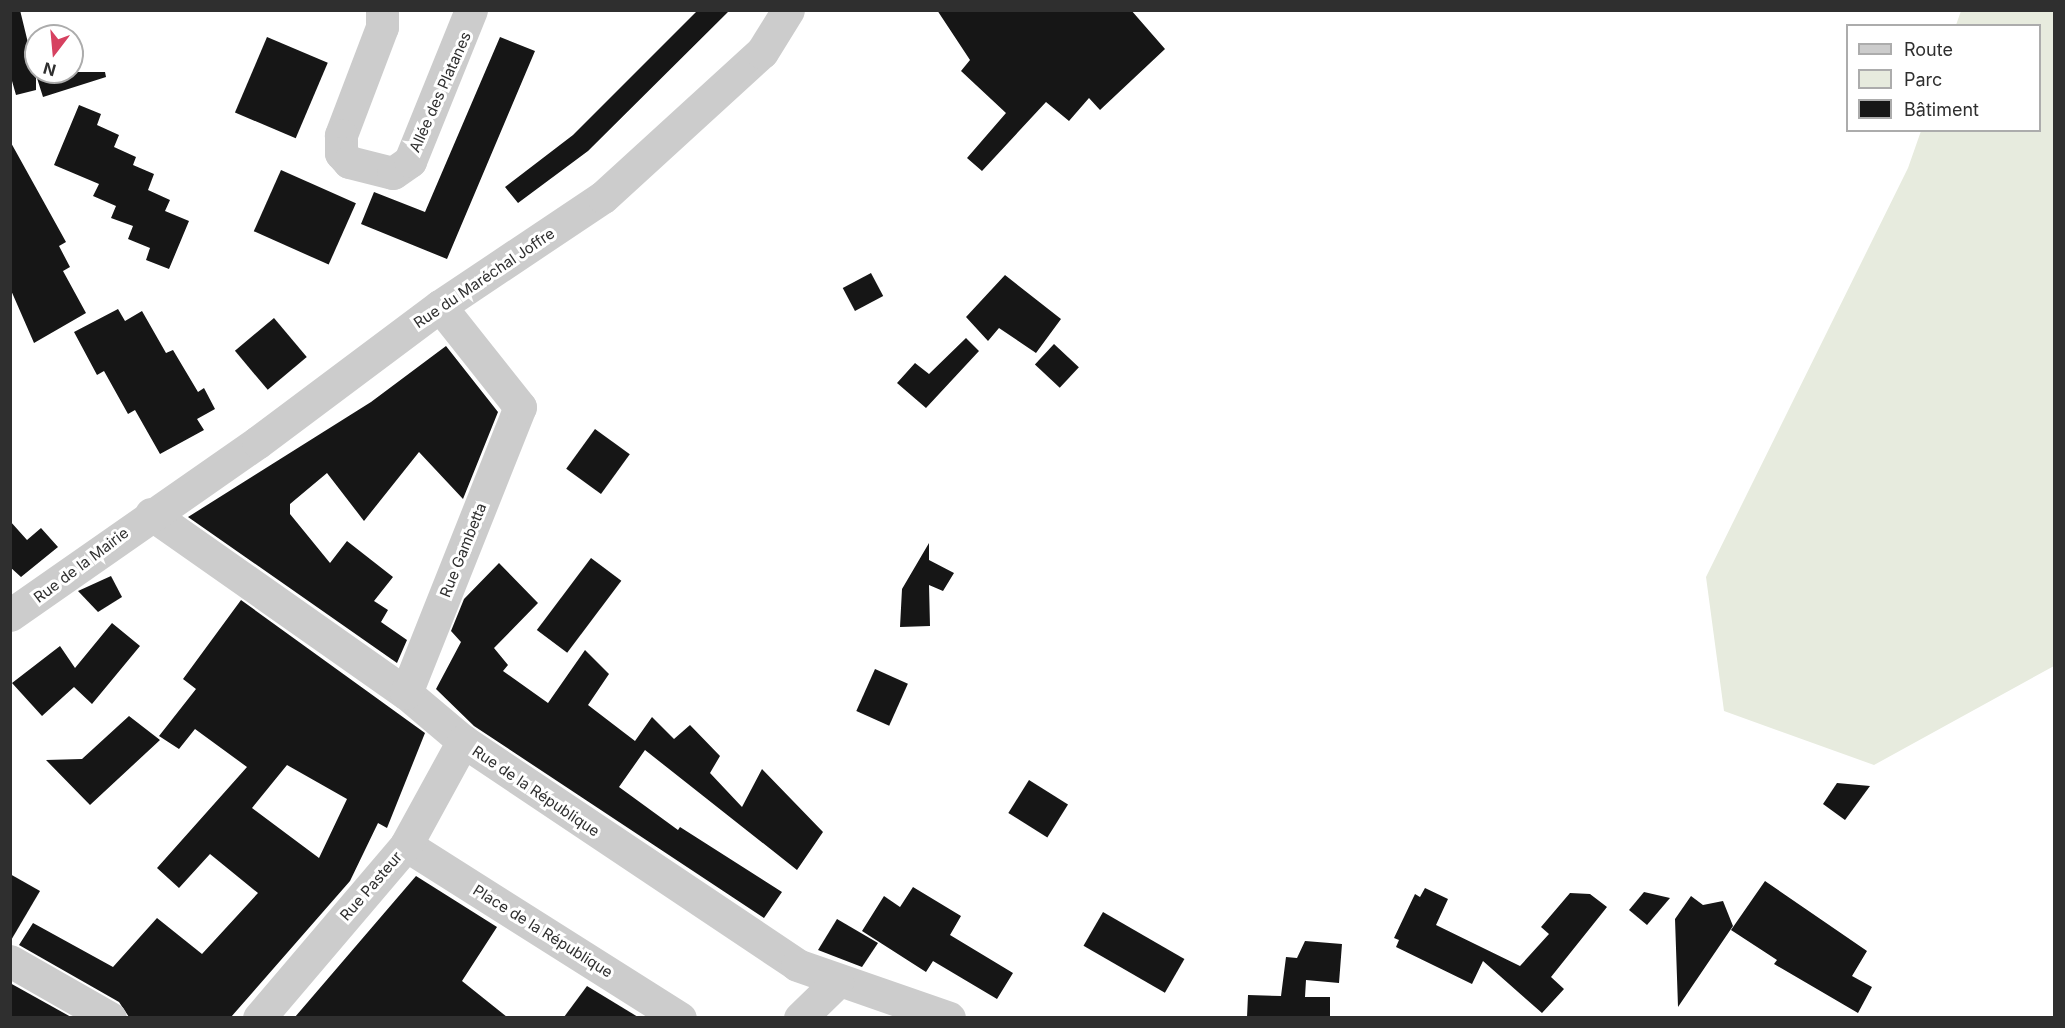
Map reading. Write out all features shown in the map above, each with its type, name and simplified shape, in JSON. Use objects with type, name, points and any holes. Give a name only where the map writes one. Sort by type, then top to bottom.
[{"type":"street","name":"Allée des Platanes","points":[[382,10],[382,27],[341,135],[341,153],[349,162],[393,172],[410,161],[471,10]]},
{"type":"street","name":"Rue du Maréchal Joffre","points":[[151,514],[258,442],[440,306],[603,196],[762,52],[788,10]]},
{"type":"street","name":"Rue Gambetta","points":[[406,693],[520,406],[440,306]]},
{"type":"street","name":"Rue de la Mairie","points":[[10,615],[151,514]]},
{"type":"street","name":"Rue de la République","points":[[151,514],[406,693],[463,741],[797,965],[837,982],[950,1017]]},
{"type":"street","name":"Rue Pasteur","points":[[260,1017],[406,845],[463,741]]},
{"type":"street","name":"Place de la République","points":[[406,845],[680,1017]]},
{"type":"street","points":[[10,961],[110,1017]]},
{"type":"street","points":[[800,1017],[837,982]]},
{"type":"green space","points":[[1961,11],[2054,11],[2054,666],[1874,765],[1724,711],[1706,577],[1908,168],[1921,132],[2041,132],[2041,24],[1956,24]]},
{"type":"building","points":[[10,10],[20,10],[24,26],[24,84],[36,84],[36,90],[16,95],[10,74]]},
{"type":"building","points":[[698,10],[730,10],[588,151],[518,203],[505,187],[573,135]]},
{"type":"building","points":[[937,10],[1131,10],[1165,49],[1100,110],[1089,98],[1069,121],[1046,102],[982,171],[967,158],[1006,113],[961,71],[970,60]]},
{"type":"building","points":[[267,37],[328,63],[296,138],[235,112]]},
{"type":"building","points":[[500,37],[535,51],[447,259],[361,224],[374,192],[425,212]]},
{"type":"building","points":[[84,72],[105,72],[106,77],[84,84]]},
{"type":"building","points":[[39,84],[84,84],[43,97]]},
{"type":"building","points":[[79,105],[101,114],[97,125],[119,135],[114,147],[136,157],[133,165],[154,174],[148,190],[170,200],[165,211],[189,221],[169,269],[146,260],[150,248],[128,239],[133,226],[111,218],[116,206],[93,196],[99,184],[54,165]]},
{"type":"building","points":[[10,141],[66,242],[59,246],[70,267],[63,271],[86,313],[34,343],[10,288]]},
{"type":"building","points":[[281,170],[356,203],[329,265],[254,231]]},
{"type":"building","points":[[871,273],[883,296],[855,311],[843,288]]},
{"type":"building","points":[[1005,275],[1061,319],[1036,353],[999,328],[988,341],[966,317]]},
{"type":"building","points":[[118,309],[125,321],[142,311],[166,353],[173,350],[198,392],[204,388],[215,409],[197,419],[204,430],[160,454],[135,410],[128,414],[104,371],[97,375],[74,332]]},
{"type":"building","points":[[274,318],[307,357],[268,390],[235,351]]},
{"type":"building","points":[[966,338],[979,351],[926,408],[897,383],[915,363],[929,374]]},
{"type":"building","points":[[1054,344],[1079,367],[1060,388],[1035,364]]},
{"type":"building","points":[[446,346],[498,412],[463,499],[419,452],[364,521],[327,473],[290,504],[290,514],[330,563],[347,541],[393,577],[374,601],[388,610],[381,622],[407,640],[397,663],[188,517],[371,402]]},
{"type":"building","points":[[595,429],[630,454],[601,494],[566,469]]},
{"type":"building","points":[[10,521],[27,540],[41,528],[58,547],[21,577],[10,567]]},
{"type":"building","points":[[929,543],[929,560],[954,573],[943,591],[929,585],[930,626],[900,627],[902,589]]},
{"type":"building","points":[[591,558],[621,581],[567,653],[537,630]]},
{"type":"building","points":[[499,563],[538,603],[494,648],[508,665],[503,671],[548,703],[585,650],[609,674],[588,705],[635,741],[652,717],[674,739],[690,725],[720,756],[710,773],[742,807],[762,769],[823,832],[797,870],[645,750],[619,787],[678,830],[680,827],[782,892],[764,918],[474,726],[436,689],[461,642],[451,631],[464,599]]},
{"type":"building","points":[[111,576],[122,597],[98,612],[78,591]]},
{"type":"building","points":[[241,600],[425,733],[387,828],[378,823],[350,881],[231,1017],[129,1017],[119,1002],[19,945],[33,923],[113,967],[157,918],[202,954],[258,893],[210,854],[179,888],[157,868],[247,767],[195,729],[179,749],[159,736],[196,689],[183,679]],"holes":[[[287,765],[347,799],[319,858],[252,808]]]},
{"type":"building","points":[[112,623],[140,646],[92,704],[74,687],[42,716],[12,683],[60,646],[75,668]]},
{"type":"building","points":[[875,669],[908,684],[889,726],[856,711]]},
{"type":"building","points":[[129,716],[160,740],[90,805],[46,760],[82,759]]},
{"type":"building","points":[[1029,780],[1068,804],[1047,837],[1008,813]]},
{"type":"building","points":[[1837,783],[1870,786],[1845,820],[1823,804]]},
{"type":"building","points":[[10,874],[40,891],[10,942]]},
{"type":"building","points":[[416,876],[497,927],[462,981],[507,1017],[295,1017]]},
{"type":"building","points":[[1765,881],[1867,951],[1852,976],[1872,987],[1858,1013],[1774,964],[1777,960],[1731,930]]},
{"type":"building","points":[[913,887],[961,916],[950,935],[1013,973],[997,999],[933,961],[926,972],[862,931],[884,896],[900,907]]},
{"type":"building","points":[[1425,888],[1448,899],[1436,925],[1520,966],[1549,934],[1541,927],[1570,893],[1590,894],[1607,907],[1551,977],[1564,989],[1542,1013],[1483,961],[1472,984],[1396,947],[1399,940],[1394,938],[1415,894],[1420,897]]},
{"type":"building","points":[[1644,892],[1670,898],[1647,925],[1629,910]]},
{"type":"building","points":[[1691,896],[1703,905],[1723,901],[1733,926],[1678,1007],[1675,919]]},
{"type":"building","points":[[1103,912],[1184,959],[1165,993],[1084,946]]},
{"type":"building","points":[[837,919],[878,943],[862,967],[818,950]]},
{"type":"building","points":[[1305,941],[1342,944],[1339,983],[1306,980],[1305,997],[1330,997],[1330,1017],[1247,1017],[1248,995],[1281,996],[1286,957],[1297,958]]},
{"type":"building","points":[[10,983],[71,1017],[10,1017]]},
{"type":"building","points":[[587,986],[638,1017],[564,1017]]}]
